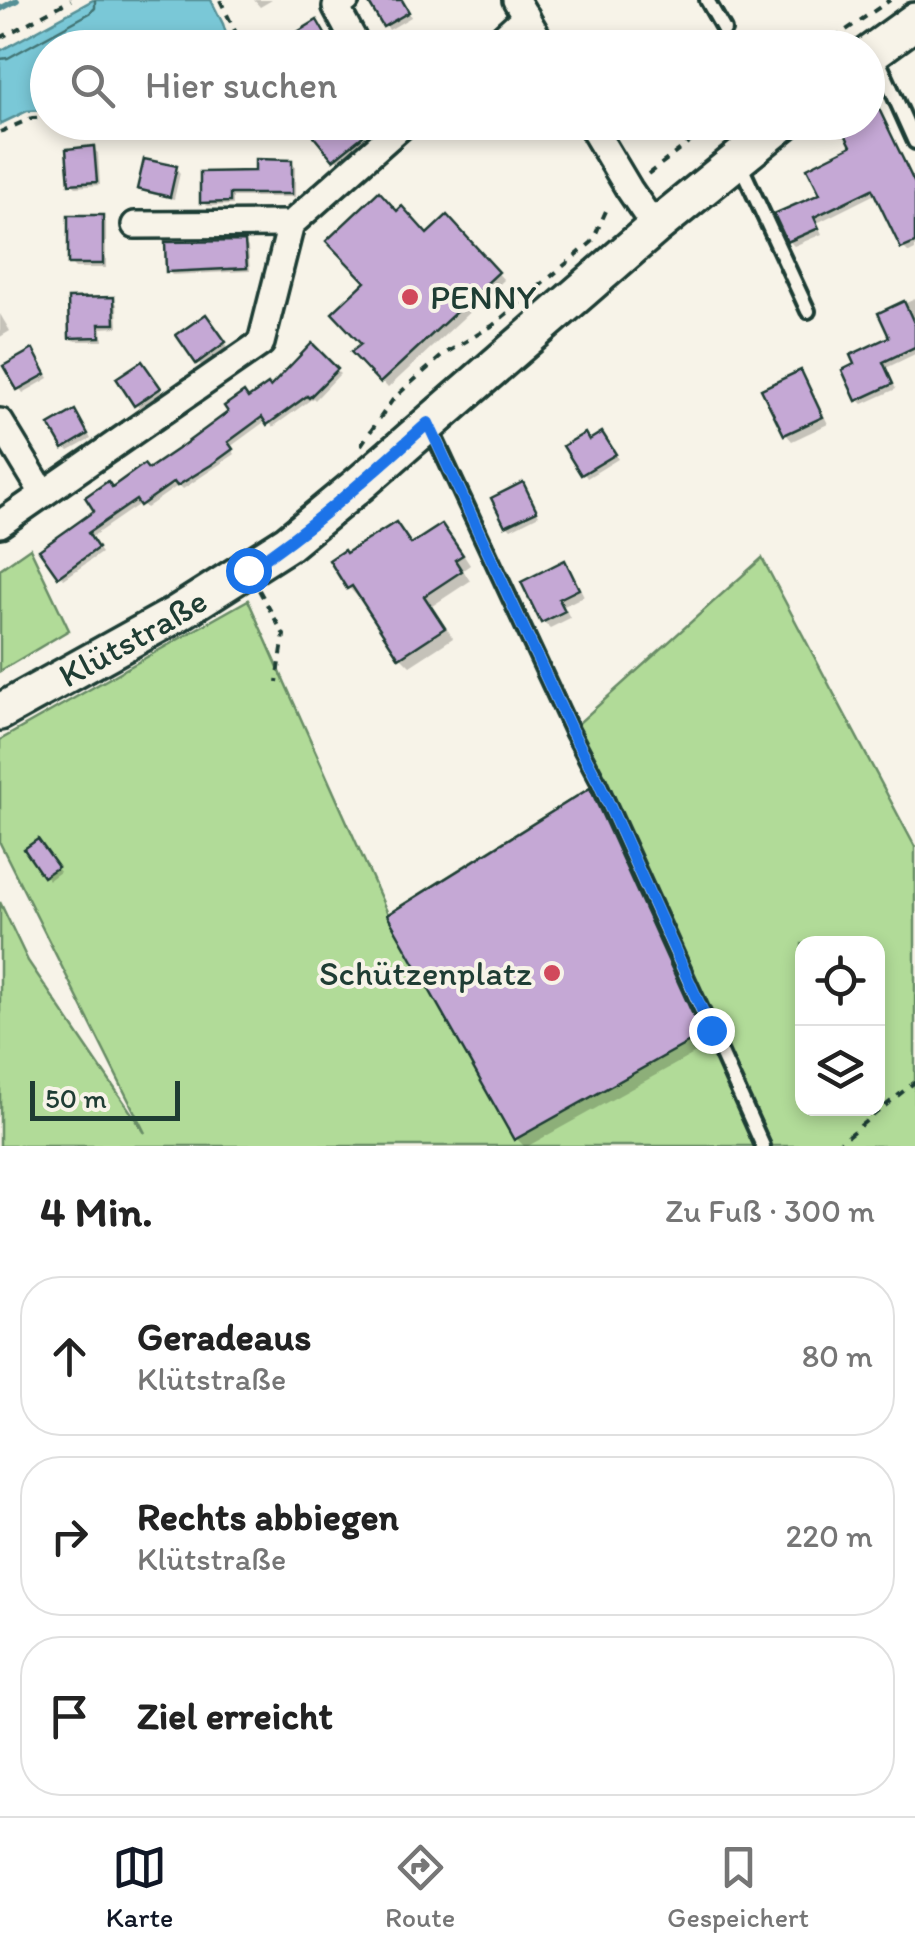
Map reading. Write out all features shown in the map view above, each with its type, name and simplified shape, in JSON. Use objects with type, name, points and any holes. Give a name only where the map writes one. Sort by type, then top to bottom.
[{"type":"main road","points":[[885,42],[915,20]]},
{"type":"main road","name":"Klütstraße","points":[[13,705],[175,615],[288,543],[762,140]]},
{"type":"street","points":[[346,0],[336,7],[348,30]]},
{"type":"street","points":[[503,30],[521,5],[534,30]]},
{"type":"street","points":[[0,524],[262,343],[291,224],[384,140]]},
{"type":"street","points":[[600,140],[656,227]]},
{"type":"street","points":[[136,225],[291,224]]},
{"type":"street","points":[[0,422],[43,493]]},
{"type":"lane","points":[[707,0],[724,30]]},
{"type":"lane","points":[[885,81],[915,142]]},
{"type":"lane","points":[[738,159],[808,311]]},
{"type":"lane","points":[[428,423],[599,783],[763,1146]]},
{"type":"path","points":[[0,38],[71,0]]},
{"type":"path","points":[[220,0],[235,30]]},
{"type":"path","points":[[846,30],[890,0]]},
{"type":"path","points":[[0,132],[30,119]]},
{"type":"path","points":[[644,178],[693,140]]},
{"type":"path","points":[[353,456],[394,398],[444,354],[492,326],[592,242],[606,211]]},
{"type":"path","points":[[248,570],[284,636],[277,682]]},
{"type":"path","points":[[835,1146],[915,1082]]},
{"type":"green space","points":[[30,548],[69,630],[0,671],[0,569]]},
{"type":"green space","points":[[762,558],[915,847],[915,1146],[0,1146],[0,902],[28,961],[145,1133],[0,843],[0,740],[248,600],[388,914],[598,783],[571,730]]},
{"type":"water","points":[[93,0],[211,0],[225,30],[38,30]]},
{"type":"water","points":[[30,35],[30,111],[0,124],[0,51]]},
{"type":"building","points":[[367,0],[402,0],[409,12],[383,27]]},
{"type":"building","points":[[317,20],[323,30],[301,30]]},
{"type":"building","points":[[885,121],[915,184],[915,243],[901,249],[872,189],[814,217],[819,228],[787,242],[774,214],[820,194],[807,168],[851,146],[848,140],[885,140]]},
{"type":"building","points":[[316,140],[358,140],[333,160]]},
{"type":"building","points":[[94,146],[97,182],[69,184],[66,149]]},
{"type":"building","points":[[144,159],[177,166],[170,197],[137,189]]},
{"type":"building","points":[[255,159],[292,160],[292,194],[230,194],[230,202],[200,203],[200,172],[255,171]]},
{"type":"building","name":"PENNY","points":[[379,191],[397,211],[402,206],[427,234],[447,215],[499,272],[380,383],[351,352],[361,344],[332,313],[365,282],[326,241]]},
{"type":"building","points":[[68,215],[103,215],[103,264],[68,264]]},
{"type":"building","points":[[245,241],[247,268],[166,272],[165,242]]},
{"type":"building","points":[[114,297],[115,324],[99,324],[100,337],[69,338],[68,298]]},
{"type":"building","points":[[904,301],[915,325],[915,347],[883,362],[893,384],[856,401],[842,370],[854,364],[850,355],[889,337],[878,313]]},
{"type":"building","points":[[206,314],[226,342],[196,364],[176,335]]},
{"type":"building","points":[[312,343],[338,369],[309,398],[267,425],[262,417],[228,442],[233,449],[211,465],[177,486],[174,482],[140,506],[136,500],[88,533],[98,548],[58,577],[39,550],[94,511],[85,497],[108,481],[112,487],[144,464],[148,469],[228,412],[224,406],[244,392],[248,398],[268,384],[270,387]]},
{"type":"building","points":[[33,349],[46,374],[17,390],[3,366]]},
{"type":"building","points":[[142,361],[161,388],[134,406],[116,378]]},
{"type":"building","points":[[801,370],[823,417],[784,435],[761,389]]},
{"type":"building","points":[[75,410],[88,434],[63,449],[49,425]]},
{"type":"building","points":[[602,432],[616,454],[581,475],[563,446],[585,433],[589,440]]},
{"type":"building","points":[[523,482],[537,511],[505,526],[491,498]]},
{"type":"building","points":[[396,522],[411,544],[442,524],[463,555],[455,560],[462,571],[424,596],[445,628],[399,658],[352,586],[347,589],[329,560]]},
{"type":"building","points":[[565,560],[579,589],[559,599],[565,611],[541,623],[521,582]]},
{"type":"building","name":"Schützenplatz","points":[[590,788],[702,1035],[514,1140],[387,915]]},
{"type":"building","points":[[38,839],[58,867],[43,877],[24,849]]},
{"type":"waterway","points":[[0,9],[17,0]]},
{"type":"place","name":"PENNY","points":[[410,297]]},
{"type":"place","name":"Schützenplatz","points":[[552,973]]},
{"type":"route","points":[[248,570],[288,543],[428,423],[711,1030]]}]
